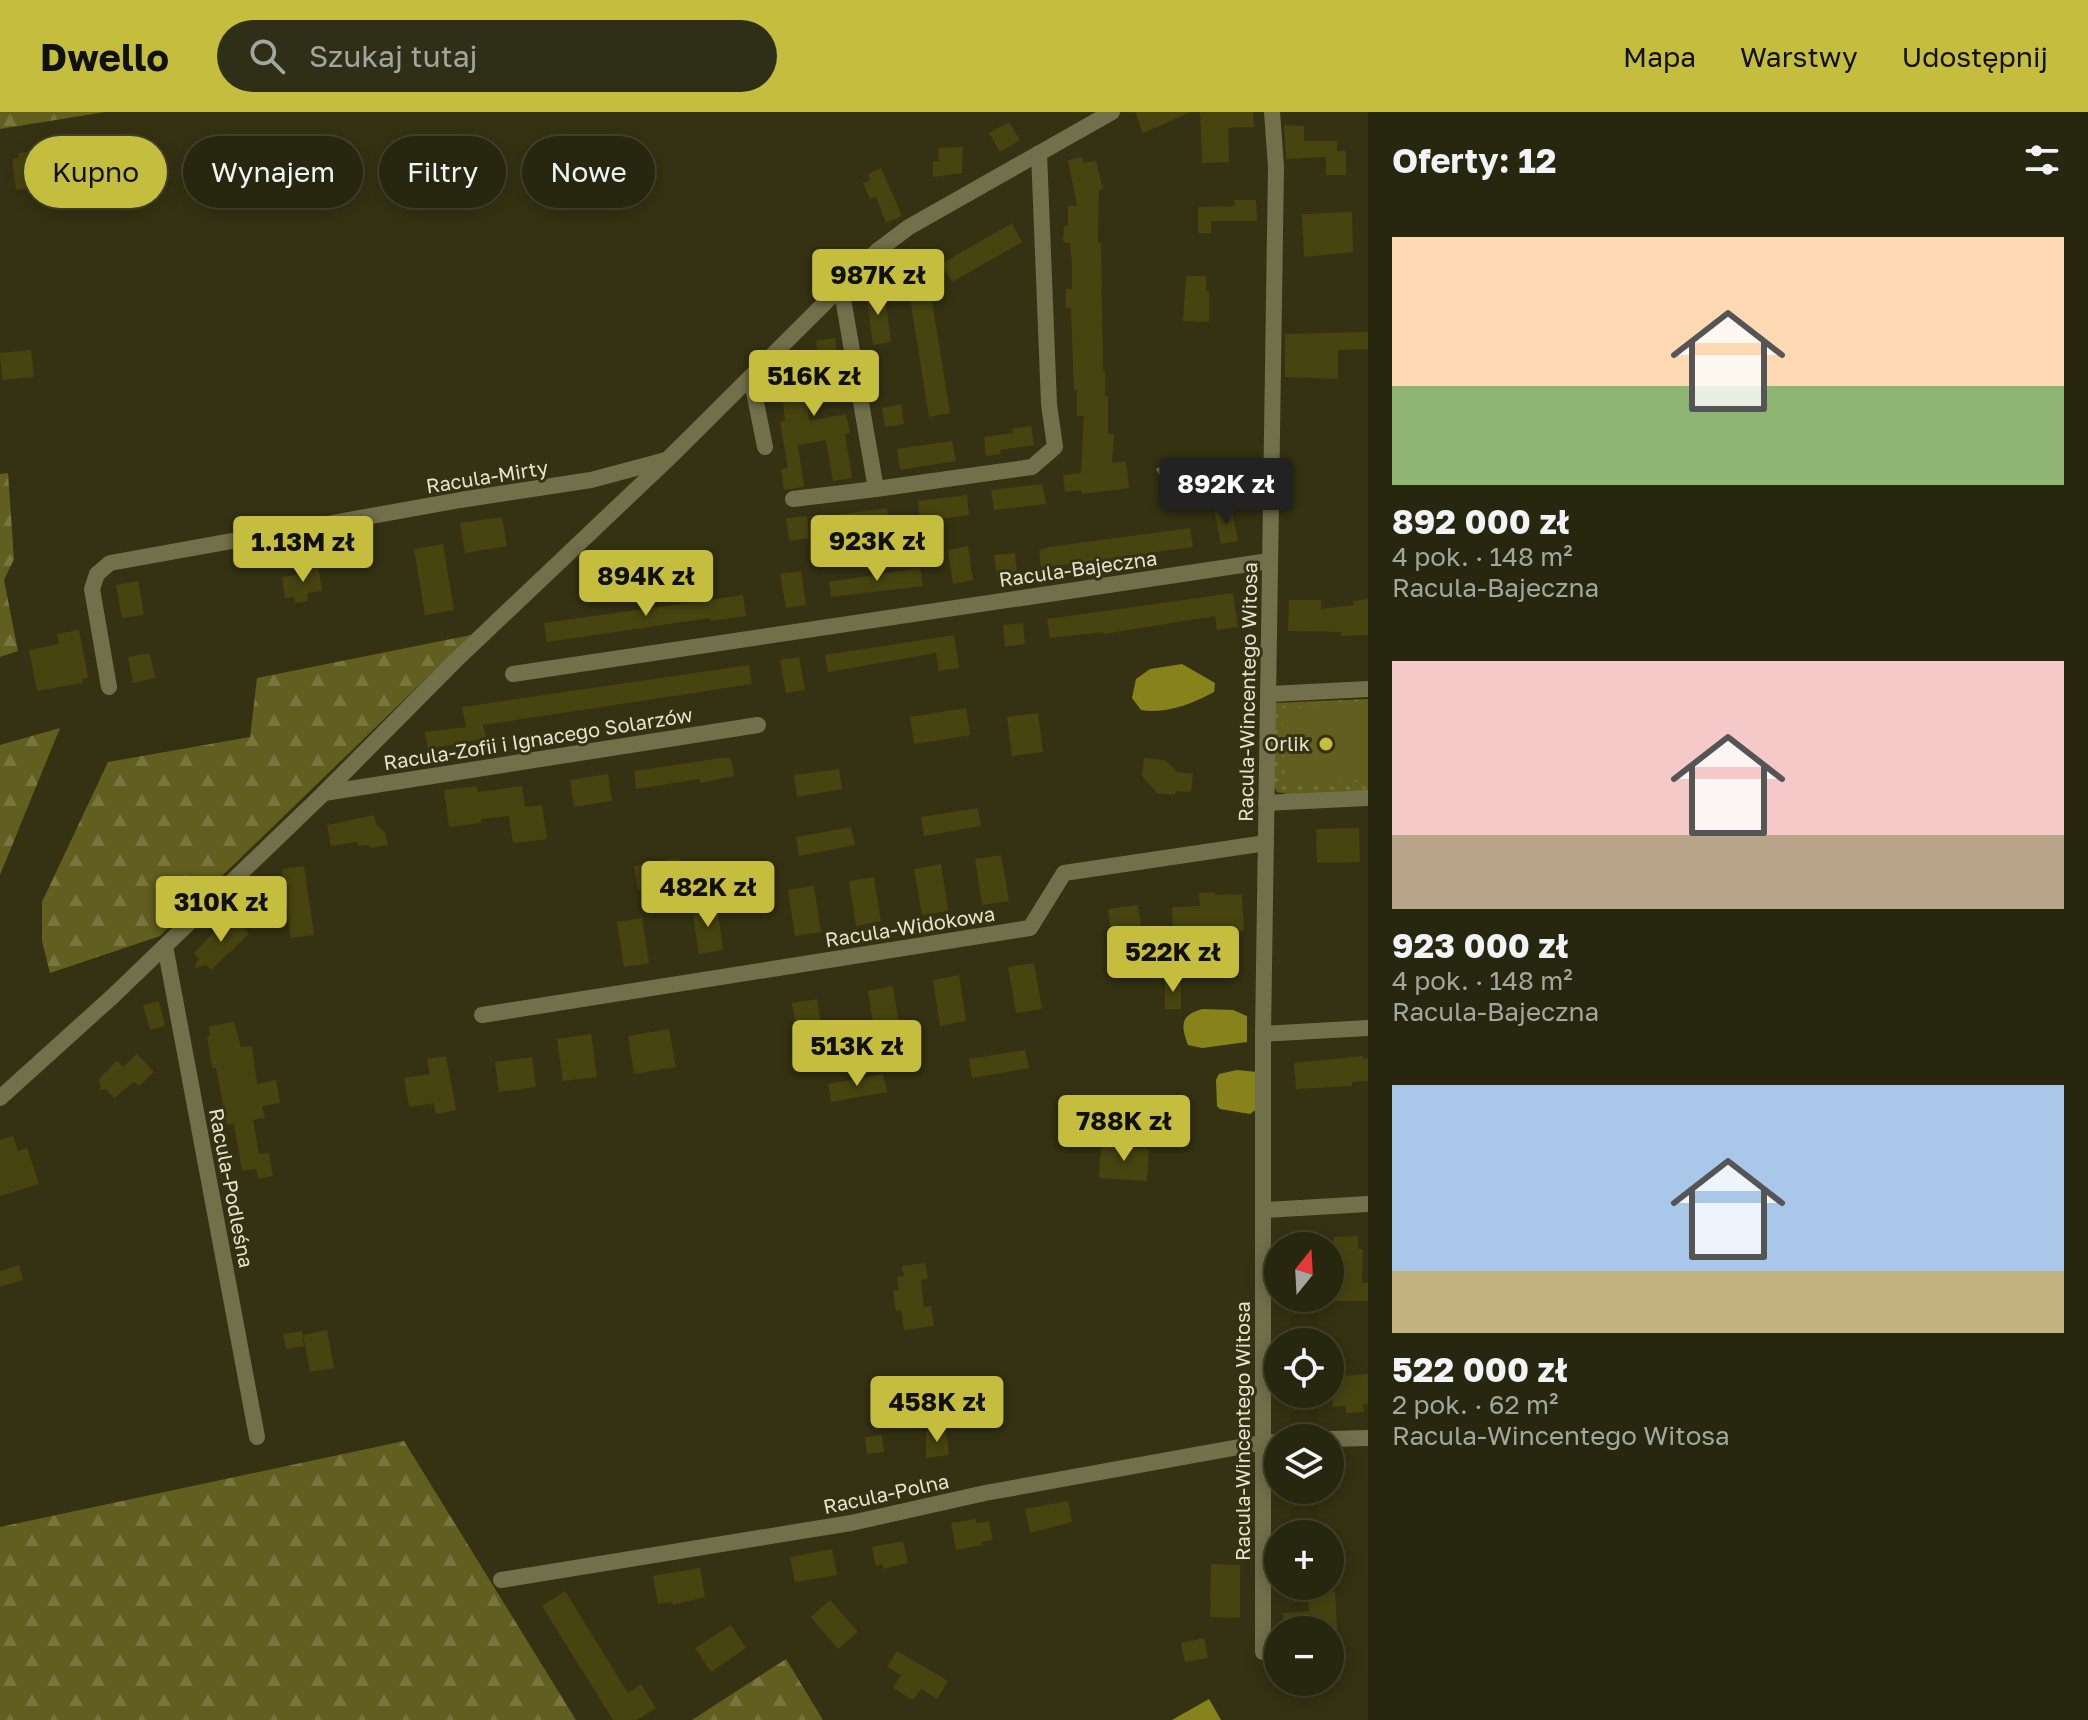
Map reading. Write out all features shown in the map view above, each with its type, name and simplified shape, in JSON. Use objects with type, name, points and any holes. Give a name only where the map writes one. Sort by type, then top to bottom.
[{"type":"street","name":"Racula-Zofii i Ignacego Solarzów","points":[[0,1098],[165,946],[324,793],[455,661],[668,459],[877,251],[909,227],[1112,112]]},
{"type":"street","name":"Racula-Wincentego Witosa","points":[[1270,1424],[1263,1034],[1276,182],[1272,112]]},
{"type":"street","points":[[793,499],[1032,467],[1055,447],[1049,404],[1039,153]]},
{"type":"street","points":[[841,287],[876,489]]},
{"type":"street","points":[[751,377],[765,447]]},
{"type":"street","name":"Racula-Mirty","points":[[109,687],[92,589],[97,574],[110,563],[460,500],[591,480],[668,459]]},
{"type":"street","name":"Racula-Bajeczna","points":[[513,674],[1269,561]]},
{"type":"street","points":[[1269,694],[1368,689]]},
{"type":"street","name":"Racula-Zofii i Ignacego Solarzów","points":[[324,793],[758,725]]},
{"type":"street","points":[[1266,803],[1368,798]]},
{"type":"street","name":"Racula-Widokowa","points":[[482,1015],[1030,928],[1064,873],[1266,843]]},
{"type":"street","name":"Racula-Podleśna","points":[[165,946],[257,1437]]},
{"type":"street","points":[[1263,1034],[1368,1028]]},
{"type":"street","points":[[1264,1210],[1368,1204]]},
{"type":"street","points":[[1344,1439],[1368,1438]]},
{"type":"street","name":"Racula-Polna","points":[[501,1580],[851,1523],[985,1493],[1264,1443]]},
{"type":"street","name":"Racula-Wincentego Witosa","points":[[1263,1652],[1268,1504]]},
{"type":"green space","points":[[0,112],[105,112],[0,129]]},
{"type":"green space","points":[[8,473],[14,559],[4,580],[18,651],[0,657],[0,474]]},
{"type":"green space","points":[[471,635],[160,936],[50,973],[42,941],[42,902],[108,762],[250,737],[257,678]]},
{"type":"green space","name":"Orlik","points":[[1368,699],[1368,794],[1301,797],[1277,792],[1272,782],[1275,703]]},
{"type":"green space","name":"Orlik","points":[[1368,705],[1368,780],[1285,784],[1282,708]]},
{"type":"green space","points":[[60,728],[0,875],[0,745]]},
{"type":"green space","points":[[404,1441],[576,1720],[0,1720],[0,1527]]},
{"type":"green space","points":[[786,1659],[823,1720],[692,1720]]},
{"type":"shaded area","points":[[1176,459],[1184,476],[1166,486],[1156,469]]},
{"type":"shaded area","points":[[1182,664],[1215,683],[1214,692],[1179,707],[1161,711],[1141,710],[1132,698],[1136,679],[1150,669]]},
{"type":"shaded area","points":[[1203,1009],[1233,1010],[1247,1016],[1247,1042],[1202,1048],[1188,1045],[1184,1021],[1190,1014]]},
{"type":"shaded area","points":[[1237,1070],[1257,1072],[1257,1109],[1250,1114],[1217,1106],[1216,1080],[1219,1074]]},
{"type":"shaded area","points":[[1209,1699],[1221,1720],[1172,1720]]},
{"type":"building","points":[[1135,112],[1191,112],[1143,133]]},
{"type":"building","points":[[1200,112],[1253,112],[1254,127],[1228,128],[1229,162],[1202,163]]},
{"type":"building","points":[[1009,122],[1020,140],[1000,152],[989,133]]},
{"type":"building","points":[[1284,125],[1304,126],[1304,141],[1337,141],[1337,151],[1346,151],[1346,175],[1326,175],[1326,157],[1286,159]]},
{"type":"building","points":[[963,147],[962,173],[933,177],[933,161],[939,161],[938,148]]},
{"type":"building","points":[[24,152],[24,189],[16,190],[12,159],[19,158],[18,153]]},
{"type":"building","points":[[1082,157],[1083,163],[1096,161],[1103,189],[1099,190],[1098,243],[1101,243],[1103,371],[1105,396],[1108,396],[1108,434],[1114,434],[1112,463],[1126,461],[1129,488],[1082,494],[1081,490],[1065,492],[1063,475],[1081,473],[1084,416],[1077,416],[1071,308],[1066,308],[1066,289],[1072,289],[1072,264],[1070,243],[1063,242],[1064,226],[1068,226],[1068,206],[1077,206],[1068,160]]},
{"type":"building","points":[[881,168],[902,216],[886,223],[876,197],[870,199],[863,183],[870,180],[868,174]]},
{"type":"building","points":[[1234,200],[1256,200],[1257,221],[1211,221],[1211,233],[1198,233],[1198,207],[1235,206]]},
{"type":"building","points":[[1352,212],[1353,252],[1304,257],[1302,214]]},
{"type":"building","points":[[1012,223],[1022,242],[952,282],[941,264]]},
{"type":"building","points":[[1186,276],[1206,276],[1209,322],[1183,321]]},
{"type":"building","points":[[884,289],[891,342],[873,345],[866,292]]},
{"type":"building","points":[[930,289],[950,413],[929,417],[909,292]]},
{"type":"building","points":[[1368,332],[1368,349],[1338,350],[1338,379],[1285,377],[1285,334]]},
{"type":"building","points":[[835,338],[842,390],[806,396],[809,421],[846,414],[850,433],[845,434],[852,478],[833,481],[826,440],[798,445],[804,487],[784,490],[781,469],[788,468],[780,422],[785,421],[780,375],[820,371],[816,341]]},
{"type":"building","points":[[31,350],[34,377],[2,380],[0,353]]},
{"type":"building","points":[[901,404],[904,424],[885,427],[882,408]]},
{"type":"building","points":[[1031,426],[1034,445],[1000,450],[1001,454],[986,456],[984,437],[1013,433],[1012,429]]},
{"type":"building","points":[[952,441],[956,461],[900,470],[897,449]]},
{"type":"building","points":[[1042,484],[1046,504],[994,510],[991,490]]},
{"type":"building","points":[[967,495],[969,515],[920,522],[918,501]]},
{"type":"building","points":[[1231,507],[1238,541],[1221,544],[1214,510]]},
{"type":"building","points":[[887,508],[889,527],[838,534],[834,515]]},
{"type":"building","points":[[807,516],[809,538],[789,541],[786,518]]},
{"type":"building","points":[[502,517],[507,546],[465,553],[460,523]]},
{"type":"building","points":[[1190,528],[1193,547],[1041,568],[1039,550],[1049,547]]},
{"type":"building","points":[[443,544],[454,610],[425,615],[414,549]]},
{"type":"building","points":[[968,546],[973,580],[953,584],[948,550]]},
{"type":"building","points":[[1015,553],[1017,574],[997,577],[994,555]]},
{"type":"building","points":[[318,565],[322,591],[307,593],[308,601],[295,603],[294,597],[285,598],[282,577],[302,574],[301,567]]},
{"type":"building","points":[[920,568],[923,586],[831,597],[829,582]]},
{"type":"building","points":[[801,571],[806,605],[786,608],[780,574]]},
{"type":"building","points":[[138,581],[144,615],[122,618],[116,585]]},
{"type":"building","points":[[1233,593],[1238,627],[1217,630],[1215,616],[1104,634],[1050,638],[1047,619]]},
{"type":"building","points":[[743,595],[746,616],[711,621],[710,618],[547,642],[544,623]]},
{"type":"building","points":[[1368,599],[1368,635],[1288,631],[1289,600],[1321,600],[1321,609],[1354,605],[1353,601]]},
{"type":"building","points":[[1023,623],[1025,644],[1005,647],[1003,625]]},
{"type":"building","points":[[79,630],[88,678],[82,679],[83,683],[37,691],[29,650],[59,644],[57,634]]},
{"type":"building","points":[[954,635],[959,668],[939,671],[936,653],[828,672],[825,655]]},
{"type":"building","points":[[150,653],[155,678],[133,683],[128,657]]},
{"type":"building","points":[[799,657],[805,690],[786,693],[780,660]]},
{"type":"building","points":[[749,665],[752,684],[483,725],[486,738],[428,749],[425,732],[466,727],[462,707]]},
{"type":"building","points":[[966,708],[970,735],[914,744],[910,717]]},
{"type":"building","points":[[1038,713],[1043,752],[1012,756],[1007,717]]},
{"type":"building","points":[[731,758],[734,776],[700,783],[700,779],[636,789],[634,771]]},
{"type":"building","points":[[1144,758],[1165,760],[1177,772],[1193,774],[1191,792],[1176,791],[1175,795],[1157,793],[1142,776]]},
{"type":"building","points":[[839,769],[842,789],[797,797],[794,775]]},
{"type":"building","points":[[608,774],[612,801],[574,807],[570,780]]},
{"type":"building","points":[[477,786],[478,792],[522,786],[525,807],[542,805],[547,839],[513,843],[509,816],[449,827],[444,790]]},
{"type":"building","points":[[978,808],[981,826],[924,836],[921,817]]},
{"type":"building","points":[[374,815],[376,824],[385,832],[388,845],[370,848],[369,845],[358,846],[357,842],[331,846],[327,825]]},
{"type":"building","points":[[851,827],[855,845],[799,856],[796,837]]},
{"type":"building","points":[[1359,828],[1360,862],[1317,863],[1316,829]]},
{"type":"building","points":[[1001,855],[1009,901],[982,905],[975,859]]},
{"type":"building","points":[[679,858],[683,883],[638,890],[634,866]]},
{"type":"building","points":[[941,864],[948,911],[922,915],[914,869]]},
{"type":"building","points":[[304,866],[314,935],[291,938],[282,869]]},
{"type":"building","points":[[874,877],[881,921],[856,926],[849,881]]},
{"type":"building","points":[[814,886],[821,932],[795,936],[788,890]]},
{"type":"building","points":[[1215,892],[1215,895],[1242,894],[1244,931],[1173,935],[1172,907],[1200,906],[1199,893]]},
{"type":"building","points":[[717,905],[723,950],[699,954],[692,909]]},
{"type":"building","points":[[1138,905],[1142,934],[1112,938],[1108,909]]},
{"type":"building","points":[[234,917],[249,934],[211,970],[206,965],[194,968],[199,958],[194,953]]},
{"type":"building","points":[[642,918],[649,963],[624,967],[617,922]]},
{"type":"building","points":[[1034,963],[1042,1009],[1016,1013],[1008,967]]},
{"type":"building","points":[[959,975],[966,1021],[940,1026],[933,980]]},
{"type":"building","points":[[1165,979],[1181,980],[1181,1009],[1165,1009]]},
{"type":"building","points":[[893,986],[900,1032],[875,1036],[868,991]]},
{"type":"building","points":[[817,999],[824,1044],[800,1049],[792,1003]]},
{"type":"building","points":[[159,1001],[165,1026],[150,1030],[143,1005]]},
{"type":"building","points":[[234,1022],[241,1047],[252,1046],[257,1084],[276,1080],[280,1103],[262,1106],[265,1118],[253,1120],[259,1154],[269,1153],[273,1176],[258,1179],[256,1169],[242,1171],[234,1124],[227,1125],[216,1068],[212,1068],[207,1036],[210,1036],[209,1026]]},
{"type":"building","points":[[669,1029],[676,1067],[634,1074],[628,1036]]},
{"type":"building","points":[[591,1034],[597,1077],[563,1081],[557,1039]]},
{"type":"building","points":[[1025,1050],[1029,1068],[972,1078],[969,1059]]},
{"type":"building","points":[[137,1054],[154,1072],[139,1086],[134,1082],[114,1098],[106,1089],[100,1090],[98,1080],[117,1061],[123,1067]]},
{"type":"building","points":[[446,1056],[456,1110],[436,1114],[434,1103],[409,1107],[404,1078],[430,1074],[427,1059]]},
{"type":"building","points":[[1363,1056],[1363,1059],[1368,1059],[1368,1081],[1352,1082],[1352,1086],[1296,1089],[1294,1063]]},
{"type":"building","points":[[532,1057],[536,1087],[499,1092],[495,1062]]},
{"type":"building","points":[[883,1074],[887,1092],[831,1102],[828,1084]]},
{"type":"building","points":[[13,1136],[18,1151],[27,1148],[39,1184],[0,1196],[0,1140]]},
{"type":"building","points":[[1101,1145],[1149,1149],[1147,1181],[1099,1178]]},
{"type":"building","points":[[1358,1236],[1358,1249],[1363,1249],[1362,1283],[1368,1283],[1368,1301],[1344,1301],[1344,1237]]},
{"type":"building","points":[[925,1263],[928,1279],[921,1280],[924,1307],[931,1306],[934,1326],[904,1330],[901,1310],[896,1311],[893,1290],[899,1290],[897,1277],[904,1276],[902,1266]]},
{"type":"building","points":[[19,1265],[23,1280],[0,1287],[0,1271]]},
{"type":"building","points":[[327,1330],[334,1368],[310,1372],[303,1335]]},
{"type":"building","points":[[302,1331],[304,1346],[286,1349],[283,1334]]},
{"type":"building","points":[[1368,1374],[1368,1404],[1363,1405],[1364,1412],[1346,1413],[1344,1376]]},
{"type":"building","points":[[946,1429],[949,1455],[926,1458],[926,1431]]},
{"type":"building","points":[[882,1435],[884,1452],[867,1454],[865,1437]]},
{"type":"building","points":[[1068,1501],[1072,1522],[1030,1533],[1025,1509]]},
{"type":"building","points":[[976,1519],[976,1523],[989,1521],[993,1540],[956,1550],[951,1523]]},
{"type":"building","points":[[903,1541],[908,1563],[884,1569],[882,1564],[876,1566],[872,1547]]},
{"type":"building","points":[[832,1549],[837,1575],[795,1582],[790,1557]]},
{"type":"building","points":[[1211,1564],[1240,1565],[1240,1618],[1210,1617]]},
{"type":"building","points":[[700,1568],[705,1597],[673,1605],[672,1602],[658,1604],[653,1576]]},
{"type":"building","points":[[565,1591],[628,1693],[641,1684],[656,1708],[637,1720],[613,1720],[542,1606]]},
{"type":"building","points":[[830,1600],[858,1632],[838,1649],[811,1617]]},
{"type":"building","points":[[1308,1600],[1335,1600],[1336,1616],[1283,1616],[1283,1613],[1309,1611]]},
{"type":"building","points":[[731,1625],[746,1648],[711,1672],[695,1648]]},
{"type":"building","points":[[1204,1638],[1208,1658],[1185,1662],[1181,1643]]},
{"type":"building","points":[[897,1651],[948,1681],[937,1699],[921,1689],[913,1700],[893,1688],[901,1675],[887,1667]]},
{"type":"place","name":"Orlik","points":[[1326,744]]}]
